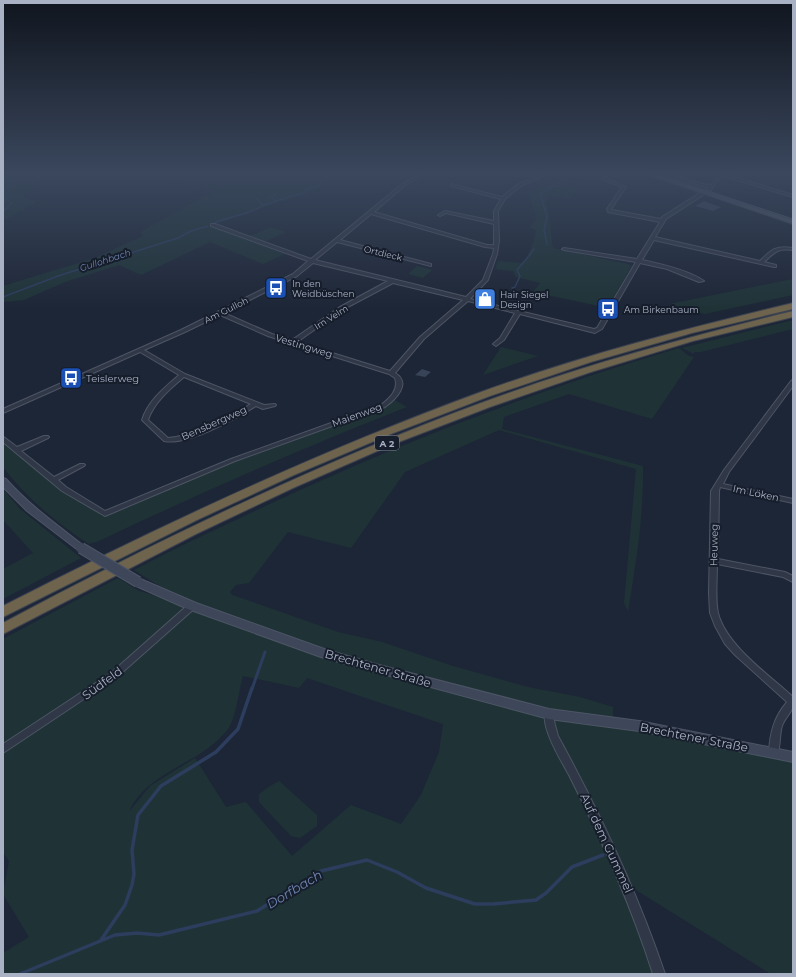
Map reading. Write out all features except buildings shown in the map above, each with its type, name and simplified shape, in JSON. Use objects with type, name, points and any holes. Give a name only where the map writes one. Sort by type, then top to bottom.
[{"type":"highway","name":"A 2","points":[[3,612],[132,545],[211,508],[289,472],[428,415],[500,389],[612,352],[698,328],[793,306]]},
{"type":"highway","name":"A 2","points":[[3,629],[103,576],[212,522],[319,472],[385,444],[562,378],[669,345],[793,314]]},
{"type":"main road","points":[[780,218],[793,222]]},
{"type":"street","name":"Am Gulloh","points":[[3,411],[220,313],[295,275],[338,241],[364,218]]},
{"type":"street","points":[[389,218],[486,246],[496,246]]},
{"type":"street","points":[[468,218],[495,224]]},
{"type":"street","points":[[391,373],[435,325],[466,300],[485,280],[493,263],[496,246],[495,218]]},
{"type":"street","points":[[648,218],[662,220]]},
{"type":"street","points":[[213,225],[312,261],[595,331],[599,328],[611,309],[662,220],[665,218]]},
{"type":"street","points":[[652,238],[762,262],[774,266]]},
{"type":"street","name":"Ortdieck","points":[[338,241],[429,265]]},
{"type":"street","points":[[762,262],[778,248],[783,247],[793,249]]},
{"type":"street","points":[[564,249],[638,262],[678,271],[702,281]]},
{"type":"street","name":"Im Velm","points":[[292,343],[342,308],[392,281]]},
{"type":"street","name":"Vestingweg","points":[[220,313],[270,336],[391,373]]},
{"type":"street","points":[[496,344],[502,339],[518,313]]},
{"type":"street","points":[[140,350],[183,375],[256,404],[263,406],[273,405]]},
{"type":"street","name":"Maienweg","points":[[53,480],[105,514],[233,460],[383,406],[393,399],[399,388],[400,382],[398,377],[391,373]]},
{"type":"street","name":"Bensbergweg","points":[[183,375],[146,413],[145,420],[166,440],[178,439],[229,419],[256,404]]},
{"type":"street","name":"Heuweg","points":[[793,382],[726,471],[715,491],[714,561],[714,613],[723,634],[738,654],[793,702]]},
{"type":"street","points":[[17,450],[46,437]]},
{"type":"street","points":[[3,439],[53,480],[82,465]]},
{"type":"street","name":"Brechtener Straße","points":[[3,481],[43,520],[81,548],[138,582],[192,606],[325,654],[549,714],[639,726],[793,757]]},
{"type":"street","name":"Im Löken","points":[[719,485],[793,500]]},
{"type":"street","points":[[714,561],[793,579]]},
{"type":"street","name":"Südfeld","points":[[3,749],[114,675],[192,606]]},
{"type":"street","points":[[774,752],[775,730],[781,715],[793,702]]},
{"type":"street","name":"Auf dem Gummel","points":[[549,714],[554,737],[599,822],[627,884],[659,974]]},
{"type":"green space","points":[[3,218],[9,218],[3,221]]},
{"type":"green space","points":[[166,218],[235,218],[214,225],[245,238],[271,227],[286,232],[260,244],[285,254],[263,264],[210,242],[141,275],[119,265],[65,282],[24,300],[3,302],[3,286],[95,258],[143,236],[140,232]]},
{"type":"green space","points":[[536,218],[550,218],[553,248],[632,265],[608,308],[533,292],[540,283],[516,277],[513,271],[495,269],[498,261],[523,263],[534,239],[536,230],[530,228]]},
{"type":"green space","points":[[417,266],[432,270],[423,278],[408,274]]},
{"type":"green space","points":[[793,279],[793,295],[705,314],[669,304]]},
{"type":"green space","points":[[793,320],[793,329],[701,352],[694,352],[694,354],[682,348]]},
{"type":"green space","points":[[501,347],[538,356],[483,375]]},
{"type":"green space","points":[[679,348],[689,356],[694,357],[652,419],[569,394],[504,417],[502,429],[643,466],[641,521],[628,611],[624,603],[636,469],[499,430],[405,472],[351,548],[288,532],[249,583],[236,585],[230,592],[232,595],[338,632],[382,642],[453,666],[528,687],[580,697],[613,707],[613,722],[793,758],[793,974],[771,974],[628,885],[659,974],[3,974],[3,953],[29,937],[3,894],[9,861],[3,852],[3,751],[112,683],[185,613],[113,673],[3,745],[3,639],[118,578],[139,591],[191,606],[134,570],[180,546],[310,485],[413,441],[571,382]],"holes":[[[243,676],[299,688],[307,678],[443,724],[439,752],[421,795],[401,824],[351,805],[292,856],[246,802],[226,807],[195,758],[150,786],[129,812],[137,798],[148,787],[161,777],[204,751],[217,741],[228,729],[235,711]]]},
{"type":"green space","points":[[393,399],[407,407],[213,488],[99,541],[89,544],[43,509],[22,489],[3,467],[3,439],[64,489],[105,514],[233,460],[374,409]]},
{"type":"green space","points":[[3,489],[20,509],[81,558],[3,599],[3,569],[33,553],[3,520]]},
{"type":"green space","points":[[279,781],[317,815],[317,826],[300,838],[291,836],[259,802],[259,794]]},
{"type":"waterway","name":"Gullohbach","points":[[214,223],[231,218]]},
{"type":"waterway","points":[[547,218],[544,230],[547,244]]},
{"type":"waterway","name":"Gullohbach","points":[[3,297],[58,276],[178,238],[191,231],[208,226]]},
{"type":"waterway","points":[[529,256],[534,249]]},
{"type":"waterway","points":[[512,288],[515,287],[520,276],[517,270],[528,257]]},
{"type":"waterway","points":[[252,689],[265,652]]},
{"type":"waterway","points":[[101,940],[125,905],[132,885],[134,874],[132,850],[138,815],[161,786],[216,752],[238,729],[252,688]]},
{"type":"waterway","name":"Dorfbach","points":[[20,974],[115,935],[137,933],[159,935],[257,911],[321,871],[367,860],[397,872],[426,888],[475,904],[493,904],[536,900],[546,893],[572,867],[603,855]]},
{"type":"tram line","points":[[789,218],[793,219]]},
{"type":"place","name":"In den Weidbüschen","points":[[276,288]]},
{"type":"place","name":"Hair Siegel Design","points":[[485,299]]},
{"type":"place","name":"Am Birkenbaum","points":[[608,309]]},
{"type":"place","name":"Teislerweg","points":[[71,378]]}]
